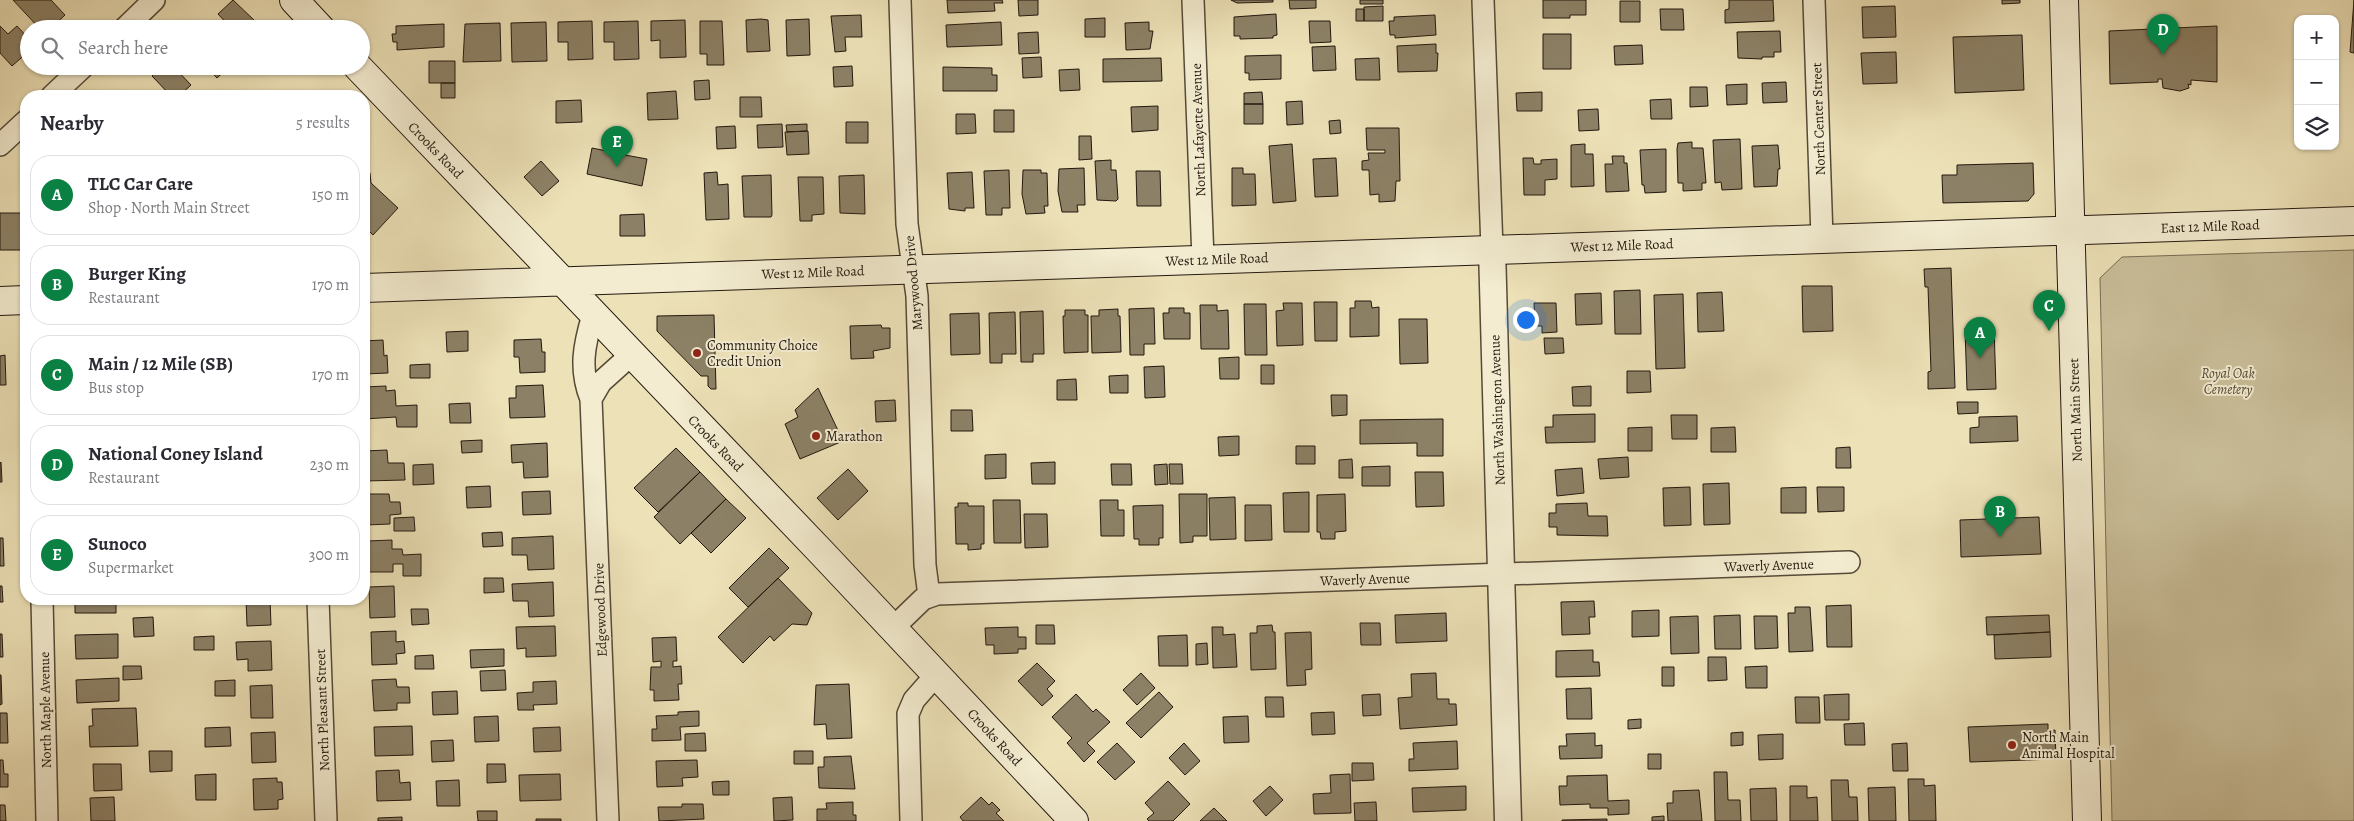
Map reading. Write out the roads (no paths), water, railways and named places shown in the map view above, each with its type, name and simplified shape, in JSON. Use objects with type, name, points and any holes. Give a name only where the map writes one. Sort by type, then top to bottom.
[{"type":"main road","name":"North Main Street","points":[[2064,0],[2087,821]]},
{"type":"main road","points":[[300,2],[314,20]]},
{"type":"main road","name":"Crooks Road","points":[[366,75],[893,628],[1074,821]]},
{"type":"main road","name":"East 12 Mile Road","points":[[2071,230],[2351,221]]},
{"type":"main road","name":"West 12 Mile Road","points":[[370,288],[2071,230]]},
{"type":"main road","points":[[0,301],[20,300]]},
{"type":"street","points":[[133,20],[154,0]]},
{"type":"street","name":"Marywood Drive","points":[[900,0],[907,224],[917,296],[925,565],[929,596]]},
{"type":"street","name":"North Lafayette Avenue","points":[[1193,0],[1204,259]]},
{"type":"street","name":"North Washington Avenue","points":[[1483,0],[1508,821]]},
{"type":"street","name":"North Center Street","points":[[1814,0],[1822,238]]},
{"type":"street","points":[[58,90],[74,75]]},
{"type":"street","points":[[0,145],[20,127]]},
{"type":"street","name":"Edgewood Drive","points":[[593,315],[584,346],[585,383],[591,399],[608,821]]},
{"type":"street","points":[[591,399],[601,382],[631,355]]},
{"type":"street","name":"Waverly Avenue","points":[[929,596],[960,593],[1849,562]]},
{"type":"street","points":[[893,628],[912,609],[929,596]]},
{"type":"street","name":"North Maple Avenue","points":[[42,605],[47,821]]},
{"type":"street","name":"North Pleasant Street","points":[[318,605],[326,821]]},
{"type":"street","points":[[911,821],[908,714],[914,700],[936,675]]},
{"type":"place","name":"National Coney Island","points":[[2163,55]]},
{"type":"place","name":"Sunoco","points":[[617,167]]},
{"type":"place","name":"Main / 12 Mile (SB)","points":[[2049,331]]},
{"type":"place","name":"Community Choice Credit Union","points":[[697,353]]},
{"type":"place","name":"TLC Car Care","points":[[1980,358]]},
{"type":"place","name":"Marathon","points":[[816,436]]},
{"type":"place","name":"Burger King","points":[[2000,537]]},
{"type":"place","name":"North Main Animal Hospital","points":[[2012,745]]},
{"type":"park label","name":"Royal Oak Cemetery","points":[[2228,382]]}]
